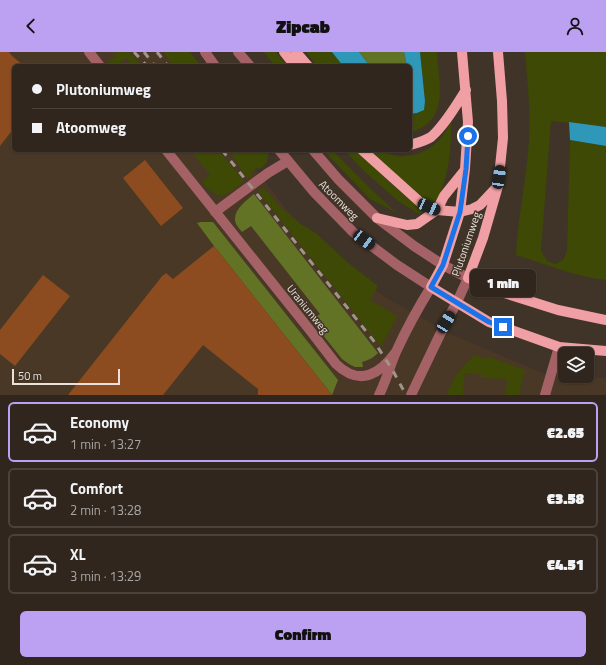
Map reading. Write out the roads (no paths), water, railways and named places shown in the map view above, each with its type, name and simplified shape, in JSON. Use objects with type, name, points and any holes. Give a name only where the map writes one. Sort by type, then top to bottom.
[{"type":"main road","points":[[284,52],[293,64]]},
{"type":"main road","points":[[296,52],[306,64]]},
{"type":"main road","name":"Plutoniumweg","points":[[431,287],[443,265],[460,212],[466,169],[468,122],[462,52]]},
{"type":"main road","name":"Plutoniumweg","points":[[468,278],[483,238],[498,186],[503,138],[498,52]]},
{"type":"main road","points":[[412,144],[430,138],[434,134],[451,113],[466,90]]},
{"type":"main road","points":[[364,152],[421,203],[437,210],[460,212]]},
{"type":"main road","points":[[377,218],[407,225],[417,224],[437,210],[444,196],[466,169]]},
{"type":"main road","name":"Plutoniumweg","points":[[460,212],[480,205],[498,186]]},
{"type":"main road","name":"Atoomweg","points":[[468,278],[501,292],[558,310],[606,320]]},
{"type":"main road","name":"Atoomweg","points":[[431,287],[489,322],[559,347]]},
{"type":"main road","name":"Atoomweg","points":[[594,350],[606,351]]},
{"type":"street","points":[[89,52],[98,64]]},
{"type":"street","points":[[204,52],[213,64]]},
{"type":"street","points":[[238,52],[248,64]]},
{"type":"street","name":"Uraniumweg","points":[[168,152],[336,364],[353,375],[363,376],[380,370],[396,352]]},
{"type":"street","name":"Atoomweg","points":[[280,152],[314,192],[353,232],[431,287]]},
{"type":"street","name":"Atoomweg","points":[[315,152],[338,179],[377,218],[414,246],[443,265],[468,278]]},
{"type":"street","points":[[215,212],[268,173],[288,162]]},
{"type":"street","name":"Plutoniumweg","points":[[411,395],[446,322],[458,302],[468,278]]},
{"type":"street","name":"Plutoniumweg","points":[[379,395],[396,352],[418,307],[431,287]]},
{"type":"street","points":[[545,395],[558,351]]},
{"type":"water","points":[[332,52],[359,52],[368,64],[341,64]]},
{"type":"water","points":[[404,52],[420,52],[425,101],[424,110],[417,113],[412,114],[412,64],[407,64]]},
{"type":"water","points":[[569,122],[606,127],[606,146],[570,140]]},
{"type":"railway","points":[[134,52],[145,64]]},
{"type":"railway","points":[[144,52],[153,64]]},
{"type":"railway","points":[[157,52],[166,64]]},
{"type":"railway","points":[[224,152],[373,340],[392,369],[406,395]]}]
